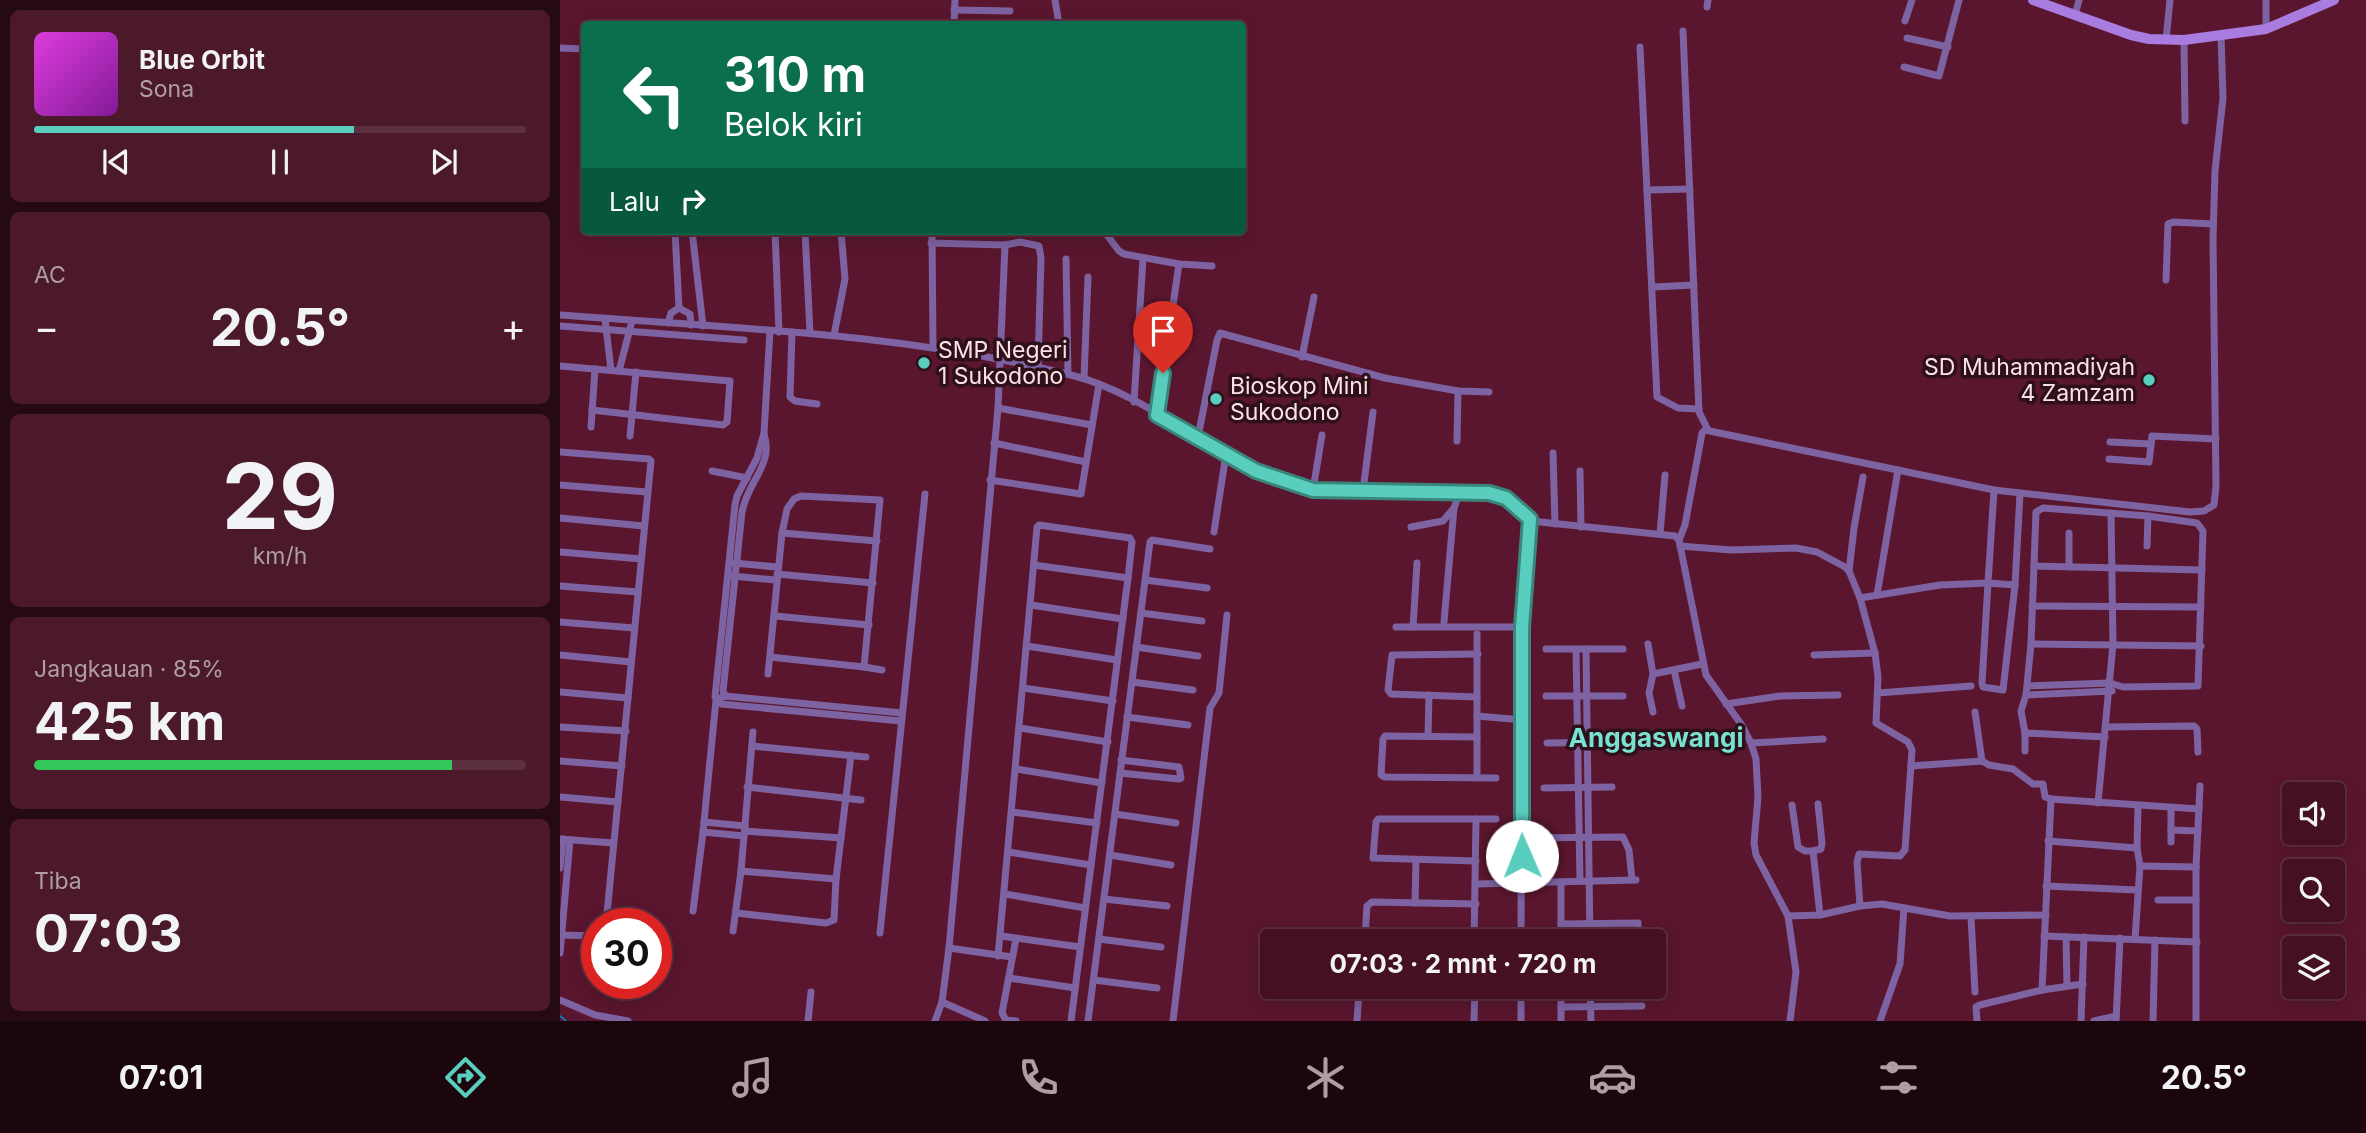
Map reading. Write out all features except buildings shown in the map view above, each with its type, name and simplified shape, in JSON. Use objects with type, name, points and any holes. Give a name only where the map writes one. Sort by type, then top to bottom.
[{"type":"main road","points":[[2033,0],[2131,35],[2166,40],[2221,42],[2266,29],[2334,0]]},
{"type":"street","points":[[954,21],[955,0]]},
{"type":"street","points":[[1055,0],[1058,21]]},
{"type":"street","points":[[1905,21],[1912,0]]},
{"type":"street","points":[[1903,67],[1940,76],[1959,0]]},
{"type":"street","points":[[2075,15],[2078,0]]},
{"type":"street","points":[[2166,40],[2170,0]]},
{"type":"street","points":[[2266,0],[2266,29]]},
{"type":"street","points":[[954,10],[1010,12]]},
{"type":"street","points":[[1683,31],[1699,409],[1708,430]]},
{"type":"street","points":[[1907,38],[1948,47]]},
{"type":"street","points":[[2184,40],[2185,121]]},
{"type":"street","points":[[1790,1021],[1796,972],[1788,916],[1755,849],[1758,781],[1751,743],[1709,682],[1702,664],[1680,543],[1702,433],[1708,430],[1898,470],[1993,495],[2020,494],[2148,509],[2204,511],[2214,505],[2216,439],[2213,224],[2215,171],[2223,98],[2221,42]]},
{"type":"street","points":[[1640,47],[1657,397],[1678,408],[1699,409]]},
{"type":"street","points":[[560,48],[581,49]]},
{"type":"street","points":[[1647,190],[1690,189]]},
{"type":"street","points":[[2166,280],[2168,224],[2213,224]]},
{"type":"street","points":[[675,235],[679,308]]},
{"type":"street","points":[[692,235],[703,326]]},
{"type":"street","points":[[775,235],[779,331]]},
{"type":"street","points":[[805,235],[810,332]]},
{"type":"street","points":[[834,335],[845,279],[841,235]]},
{"type":"street","points":[[932,235],[933,346]]},
{"type":"street","points":[[1107,235],[1119,251],[1143,259],[1212,266]]},
{"type":"street","points":[[931,243],[1005,245],[1015,242],[1037,245],[1040,249],[1038,367]]},
{"type":"street","points":[[935,1021],[942,1002],[949,948],[998,408],[1005,245]]},
{"type":"street","points":[[1134,401],[1143,259]]},
{"type":"street","points":[[1066,260],[1068,374]]},
{"type":"street","points":[[1157,415],[1179,264]]},
{"type":"street","points":[[1084,378],[1088,277]]},
{"type":"street","points":[[1652,287],[1694,285]]},
{"type":"street","points":[[1302,357],[1314,297]]},
{"type":"street","points":[[668,323],[671,313],[679,308]]},
{"type":"street","points":[[679,308],[690,314],[691,325]]},
{"type":"street","points":[[560,315],[810,332],[933,346],[1001,359],[1084,378],[1099,384],[1256,471],[1313,490],[1497,495],[1506,498],[1534,521],[1672,535],[1680,543],[1731,550],[1785,547],[1809,550],[1842,564],[1849,571],[1860,598],[1875,653],[1877,723],[1911,746],[1905,850],[1900,856],[1871,852],[1859,854],[1857,862],[1860,906]]},
{"type":"street","points":[[605,319],[615,370]]},
{"type":"street","points":[[615,370],[632,321]]},
{"type":"street","points":[[560,326],[744,340]]},
{"type":"street","points":[[743,491],[764,433],[769,331]]},
{"type":"street","points":[[792,332],[790,397],[795,401],[817,404]]},
{"type":"street","points":[[1198,437],[1218,335],[1224,334],[1385,378],[1458,391],[1489,392]]},
{"type":"street","points":[[560,366],[729,380],[727,422],[723,425],[592,410]]},
{"type":"street","points":[[591,427],[595,369]]},
{"type":"street","points":[[630,436],[636,372]]},
{"type":"street","points":[[990,480],[1079,495],[1082,493],[1099,384]]},
{"type":"street","points":[[1457,441],[1458,391]]},
{"type":"street","points":[[998,408],[1092,425]]},
{"type":"street","points":[[1363,491],[1373,412]]},
{"type":"street","points":[[725,696],[723,691],[735,505],[766,459],[767,443],[764,433]]},
{"type":"street","points":[[1313,490],[1322,435]]},
{"type":"street","points":[[2151,444],[2114,442],[2113,460],[2149,462],[2152,436],[2216,439]]},
{"type":"street","points":[[994,443],[1086,462]]},
{"type":"street","points":[[560,452],[651,461],[607,908]]},
{"type":"street","points":[[1553,453],[1555,524]]},
{"type":"street","points":[[1214,532],[1226,454]]},
{"type":"street","points":[[1877,595],[1898,470]]},
{"type":"street","points":[[712,471],[747,478]]},
{"type":"street","points":[[1580,471],[1581,527]]},
{"type":"street","points":[[1660,534],[1665,475]]},
{"type":"street","points":[[1849,571],[1863,477]]},
{"type":"street","points":[[560,485],[647,492]]},
{"type":"street","points":[[1444,622],[1454,508],[1460,492]]},
{"type":"street","points":[[880,933],[925,494]]},
{"type":"street","points":[[1993,495],[1983,584],[1982,682],[1983,687],[2003,690],[2015,586],[2020,494]]},
{"type":"street","points":[[768,674],[782,533],[787,509],[797,497],[878,498],[881,503],[864,667]]},
{"type":"street","points":[[1411,527],[1443,521],[1454,508]]},
{"type":"street","points":[[2025,751],[2021,711],[2027,691],[2031,644],[2036,512],[2039,509],[2148,516],[2197,523],[2201,526],[2201,646],[2198,687],[2027,691]]},
{"type":"street","points":[[2098,803],[2113,644],[2111,513]]},
{"type":"street","points":[[2147,546],[2148,516]]},
{"type":"street","points":[[560,518],[644,526]]},
{"type":"street","points":[[1521,929],[1522,627],[1534,521]]},
{"type":"street","points":[[998,956],[1039,524],[1130,538],[1132,542],[1108,742],[1071,1021]]},
{"type":"street","points":[[782,533],[877,541]]},
{"type":"street","points":[[2069,533],[2069,567]]},
{"type":"street","points":[[1094,1021],[1088,1021],[1150,542],[1152,540],[1209,549]]},
{"type":"street","points":[[560,552],[641,559]]},
{"type":"street","points":[[732,563],[777,574]]},
{"type":"street","points":[[1413,627],[1417,563]]},
{"type":"street","points":[[1034,565],[1128,578]]},
{"type":"street","points":[[2034,566],[2202,570]]},
{"type":"street","points":[[731,576],[777,574],[873,583]]},
{"type":"street","points":[[693,911],[716,701],[714,694],[731,576]]},
{"type":"street","points":[[1144,580],[1207,588]]},
{"type":"street","points":[[1860,598],[1940,585],[2015,586]]},
{"type":"street","points":[[560,586],[638,593]]},
{"type":"street","points":[[1031,605],[1123,619]]},
{"type":"street","points":[[2032,606],[2201,607]]},
{"type":"street","points":[[1141,613],[1202,621]]},
{"type":"street","points":[[1173,1021],[1210,708],[1219,693],[1227,615]]},
{"type":"street","points":[[775,616],[869,625]]},
{"type":"street","points":[[560,622],[634,628]]},
{"type":"street","points":[[1396,627],[1522,627]]},
{"type":"street","points":[[1477,634],[1477,778]]},
{"type":"street","points":[[1648,644],[1653,674],[1649,693],[1653,712]]},
{"type":"street","points":[[2031,644],[2201,646]]},
{"type":"street","points":[[1027,646],[1117,660]]},
{"type":"street","points":[[1136,647],[1198,656]]},
{"type":"street","points":[[1546,649],[1623,649]]},
{"type":"street","points":[[1576,649],[1580,881]]},
{"type":"street","points":[[1586,649],[1589,929]]},
{"type":"street","points":[[1814,655],[1875,653]]},
{"type":"street","points":[[1478,654],[1392,654],[1389,693],[1478,696]]},
{"type":"street","points":[[560,655],[631,662]]},
{"type":"street","points":[[770,657],[882,670]]},
{"type":"street","points":[[1653,674],[1702,664]]},
{"type":"street","points":[[1674,670],[1682,706]]},
{"type":"street","points":[[1132,681],[1193,690]]},
{"type":"street","points":[[1878,693],[1971,686]]},
{"type":"street","points":[[1023,688],[1113,701]]},
{"type":"street","points":[[560,692],[628,698]]},
{"type":"street","points":[[1428,736],[1429,695]]},
{"type":"street","points":[[1726,705],[1780,696],[1838,695]]},
{"type":"street","points":[[716,701],[725,696],[773,704],[901,717]]},
{"type":"street","points":[[1546,696],[1623,696]]},
{"type":"street","points":[[716,701],[721,704],[773,704]]},
{"type":"street","points":[[1975,712],[1982,761]]},
{"type":"street","points":[[1477,716],[1523,719]]},
{"type":"street","points":[[1127,717],[1188,725]]},
{"type":"street","points":[[2106,727],[2194,726],[2197,729],[2198,752]]},
{"type":"street","points":[[560,727],[626,731]]},
{"type":"street","points":[[1020,728],[1108,742]]},
{"type":"street","points":[[733,931],[753,732]]},
{"type":"street","points":[[2025,733],[2105,737]]},
{"type":"street","points":[[1477,737],[1385,736],[1381,775],[1496,778]]},
{"type":"street","points":[[1751,743],[1823,739]]},
{"type":"street","points":[[1547,743],[1621,742]]},
{"type":"street","points":[[752,746],[866,757]]},
{"type":"street","points":[[736,914],[829,923],[834,918],[850,755]]},
{"type":"street","points":[[1120,773],[1181,778],[1179,767],[1121,760]]},
{"type":"street","points":[[560,761],[622,766]]},
{"type":"street","points":[[1911,766],[1982,761],[1989,765],[2013,769],[2044,788],[2048,799],[2048,841],[2042,990]]},
{"type":"street","points":[[1016,769],[1102,783]]},
{"type":"street","points":[[2196,1021],[2196,866],[2200,786]]},
{"type":"street","points":[[1544,788],[1612,787]]},
{"type":"street","points":[[747,788],[861,800]]},
{"type":"street","points":[[560,797],[618,802]]},
{"type":"street","points":[[2048,799],[2199,809]]},
{"type":"street","points":[[1793,805],[1798,847],[1813,851],[1821,849],[1822,844],[1818,804]]},
{"type":"street","points":[[2135,939],[2140,866],[2137,848],[2138,806]]},
{"type":"street","points":[[2171,808],[2171,842]]},
{"type":"street","points":[[1012,812],[1097,823]]},
{"type":"street","points":[[1115,814],[1176,823]]},
{"type":"street","points":[[1475,929],[1476,819]]},
{"type":"street","points":[[1476,861],[1373,859],[1377,820],[1496,819]]},
{"type":"street","points":[[704,822],[745,831]]},
{"type":"street","points":[[2171,830],[2198,831]]},
{"type":"street","points":[[703,832],[745,831],[841,838]]},
{"type":"street","points":[[1476,884],[1634,880],[1629,850],[1623,837],[1522,838]]},
{"type":"street","points":[[564,839],[613,843]]},
{"type":"street","points":[[560,868],[564,839]]},
{"type":"street","points":[[560,953],[564,839]]},
{"type":"street","points":[[2048,841],[2137,848]]},
{"type":"street","points":[[1813,851],[1821,915]]},
{"type":"street","points":[[1008,852],[1091,865]]},
{"type":"street","points":[[1110,855],[1171,865]]},
{"type":"street","points":[[1415,902],[1416,860]]},
{"type":"street","points":[[2140,866],[2196,866]]},
{"type":"street","points":[[741,870],[836,879]]},
{"type":"street","points":[[1561,882],[1561,929]]},
{"type":"street","points":[[2046,886],[2137,890]]},
{"type":"street","points":[[1005,894],[1085,908]]},
{"type":"street","points":[[1104,899],[1167,906]]},
{"type":"street","points":[[2158,900],[2196,901]]},
{"type":"street","points":[[1366,929],[1369,904],[1476,904]]},
{"type":"street","points":[[1788,916],[1821,915],[1882,904],[1938,915],[2046,915]]},
{"type":"street","points":[[1880,1021],[1900,964],[1904,908]]},
{"type":"street","points":[[1971,916],[1975,992]]},
{"type":"street","points":[[1561,924],[1638,923],[1638,929]]},
{"type":"street","points":[[1001,936],[1080,947]]},
{"type":"street","points":[[2044,936],[2197,942]]},
{"type":"street","points":[[561,939],[581,937]]},
{"type":"street","points":[[2066,937],[2067,986]]},
{"type":"street","points":[[2081,1021],[2084,937]]},
{"type":"street","points":[[2094,1021],[2116,1019],[2120,938]]},
{"type":"street","points":[[1016,939],[1002,1015],[1006,1020],[1016,1021]]},
{"type":"street","points":[[1099,939],[1161,947]]},
{"type":"street","points":[[2153,1021],[2155,940]]},
{"type":"street","points":[[949,948],[1012,957]]},
{"type":"street","points":[[1009,978],[1075,988]]},
{"type":"street","points":[[1094,980],[1157,989]]},
{"type":"street","points":[[1977,1021],[1976,1007],[2042,990],[2083,985]]},
{"type":"street","points":[[808,1021],[811,992]]},
{"type":"street","points":[[1357,1021],[1358,999]]},
{"type":"street","points":[[1474,1021],[1475,999]]},
{"type":"street","points":[[1521,999],[1521,1021]]},
{"type":"street","points":[[1561,999],[1561,1021]]},
{"type":"street","points":[[1590,999],[1591,1021]]},
{"type":"street","points":[[560,1000],[595,1015],[622,1020]]},
{"type":"street","points":[[942,1002],[985,1021]]},
{"type":"street","points":[[1561,1007],[1642,1006]]},
{"type":"waterway","points":[[560,1016],[566,1021]]},
{"type":"place","name":"SMP Negeri 1 Sukodono","points":[[924,363]]},
{"type":"place","name":"SD Muhammadiyah 4 Zamzam","points":[[2149,380]]},
{"type":"place","name":"Bioskop Mini Sukodono","points":[[1216,399]]},
{"type":"district","name":"Anggaswangi","points":[[1656,738]]},
{"type":"route","points":[[1163,373],[1157,415],[1256,471],[1286,483],[1324,491],[1489,493],[1506,498],[1530,519],[1522,627],[1522,856]]}]
